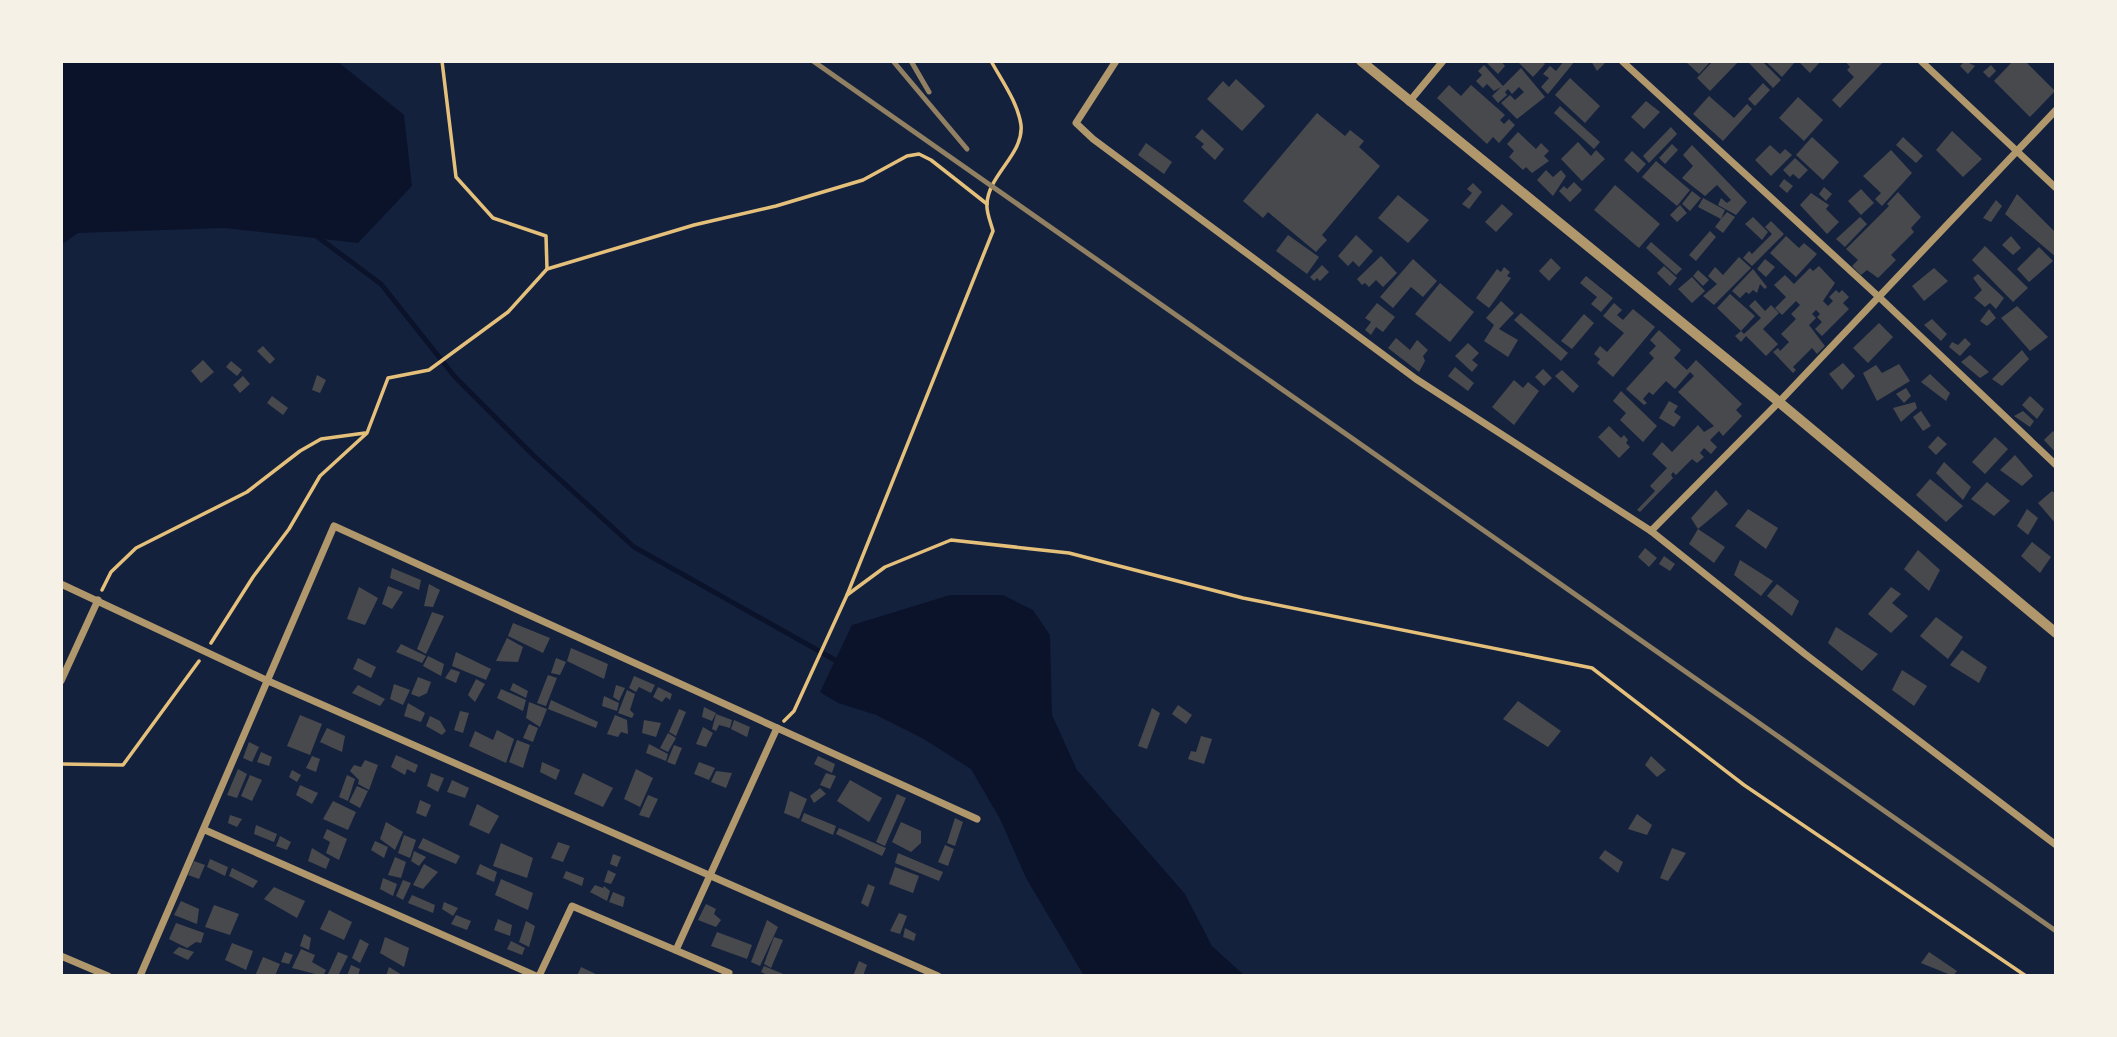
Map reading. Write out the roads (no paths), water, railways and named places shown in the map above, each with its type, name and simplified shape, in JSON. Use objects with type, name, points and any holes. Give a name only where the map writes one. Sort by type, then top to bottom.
[{"type":"street","points":[[1116,61],[1076,124],[1416,379],[1651,531],[1805,654],[2056,845]]},
{"type":"street","points":[[1360,61],[1779,402],[2056,633]]},
{"type":"street","points":[[1409,102],[1443,61]]},
{"type":"street","points":[[1622,61],[1879,297],[2056,465]]},
{"type":"street","points":[[1921,61],[2056,188]]},
{"type":"street","points":[[1651,531],[1779,402],[2016,149],[2056,110]]},
{"type":"street","points":[[140,976],[334,526],[977,819]]},
{"type":"street","points":[[61,584],[266,680],[939,976]]},
{"type":"street","points":[[61,681],[97,600]]},
{"type":"street","points":[[677,950],[777,728]]},
{"type":"street","points":[[205,830],[537,976],[572,905],[729,973],[727,976]]},
{"type":"street","points":[[61,956],[108,976]]},
{"type":"water","points":[[61,61],[337,61],[404,115],[412,186],[358,243],[224,228],[78,233],[61,245]]},
{"type":"water","points":[[950,595],[1003,595],[1033,610],[1050,635],[1052,715],[1077,770],[1185,894],[1212,946],[1245,976],[1084,976],[1026,878],[1000,819],[971,769],[922,738],[876,715],[838,703],[820,692],[852,625]]},
{"type":"waterway","points":[[319,238],[381,284],[455,377],[533,455],[634,547],[835,660]]},
{"type":"railway","points":[[813,61],[2056,931]]},
{"type":"railway","points":[[893,61],[967,149]]},
{"type":"railway","points":[[911,61],[929,92]]}]
